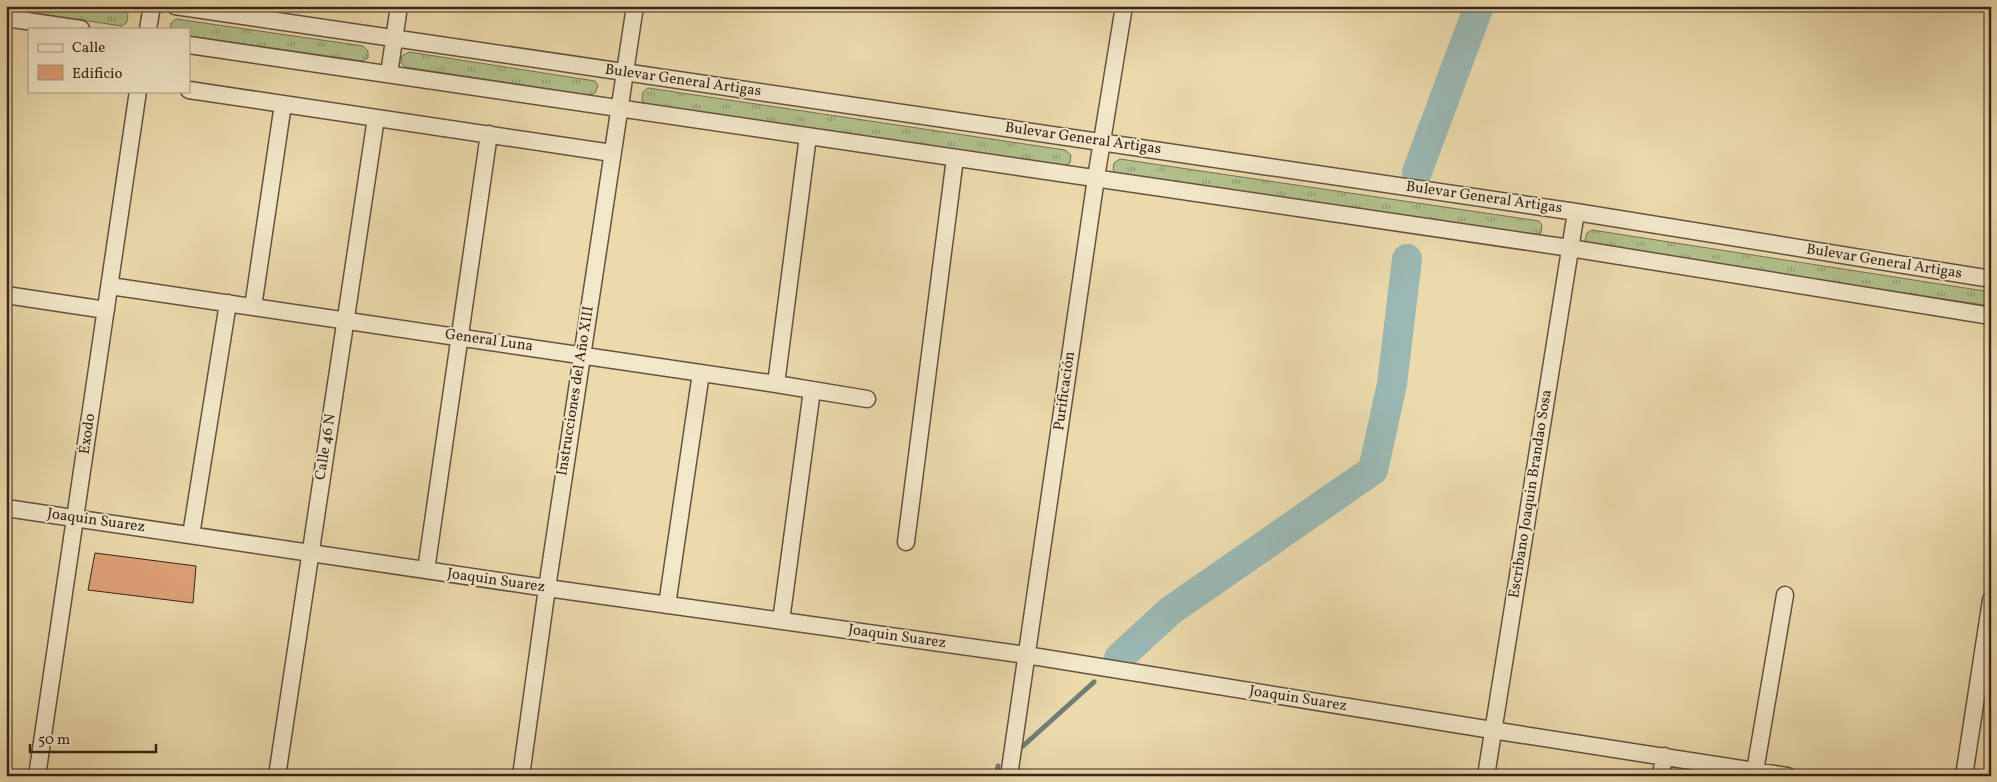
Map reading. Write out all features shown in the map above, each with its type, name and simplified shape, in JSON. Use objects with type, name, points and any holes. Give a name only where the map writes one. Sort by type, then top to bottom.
[{"type":"street","points":[[148,28],[152,6]]},
{"type":"street","name":"Bulevar General Artigas","points":[[175,6],[1576,212],[1991,279]]},
{"type":"street","points":[[390,74],[399,6]]},
{"type":"street","name":"Instrucciones del Año XIII","points":[[521,776],[618,108],[635,6]]},
{"type":"street","name":"Purificación","points":[[1009,776],[1096,178],[1124,6]]},
{"type":"street","points":[[6,18],[74,28]]},
{"type":"street","points":[[190,45],[1570,248],[1991,316]]},
{"type":"street","points":[[190,90],[612,153]]},
{"type":"street","name":"Éxodo","points":[[37,776],[138,92]]},
{"type":"street","points":[[253,307],[283,104]]},
{"type":"street","name":"Calle 46 N","points":[[276,776],[376,118]]},
{"type":"street","points":[[426,570],[489,134]]},
{"type":"street","points":[[776,384],[808,136]]},
{"type":"street","points":[[906,542],[955,158]]},
{"type":"street","name":"Escribano Joaquin Brandao Sosa","points":[[1486,776],[1576,212]]},
{"type":"street","name":"General Luna","points":[[110,286],[867,399]]},
{"type":"street","points":[[6,295],[106,310]]},
{"type":"street","points":[[191,535],[228,303]]},
{"type":"street","points":[[667,605],[701,373]]},
{"type":"street","points":[[781,621],[812,390]]},
{"type":"street","name":"Joaquin Suarez","points":[[6,508],[547,588],[1026,655],[1787,776]]},
{"type":"street","points":[[1755,771],[1785,595]]},
{"type":"street","points":[[1964,776],[1991,600]]},
{"type":"street","points":[[1661,776],[1664,756]]},
{"type":"green space","points":[[6,6],[98,6],[124,10],[128,15],[127,22],[122,26],[6,9]]},
{"type":"green space","points":[[176,19],[363,46],[368,51],[368,58],[363,61],[190,36],[190,28],[170,28],[171,23]]},
{"type":"green space","points":[[409,52],[595,81],[598,86],[595,93],[589,95],[405,67],[401,63],[402,56]]},
{"type":"green space","points":[[648,88],[1065,150],[1071,155],[1070,163],[1063,166],[646,104],[642,101],[643,92]]},
{"type":"green space","points":[[1120,159],[1539,221],[1542,225],[1541,233],[1535,236],[1117,174],[1113,170],[1114,163]]},
{"type":"green space","points":[[1592,230],[1991,292],[1991,306],[1588,245],[1585,240],[1587,233]]},
{"type":"building","points":[[95,553],[196,566],[193,603],[88,590]]},
{"type":"waterway","points":[[1417,172],[1479,6]]},
{"type":"waterway","points":[[1119,658],[1170,611],[1373,470],[1392,384],[1407,259]]},
{"type":"waterway","points":[[1023,746],[1094,682]]},
{"type":"waterway","points":[[996,776],[998,766]]}]
